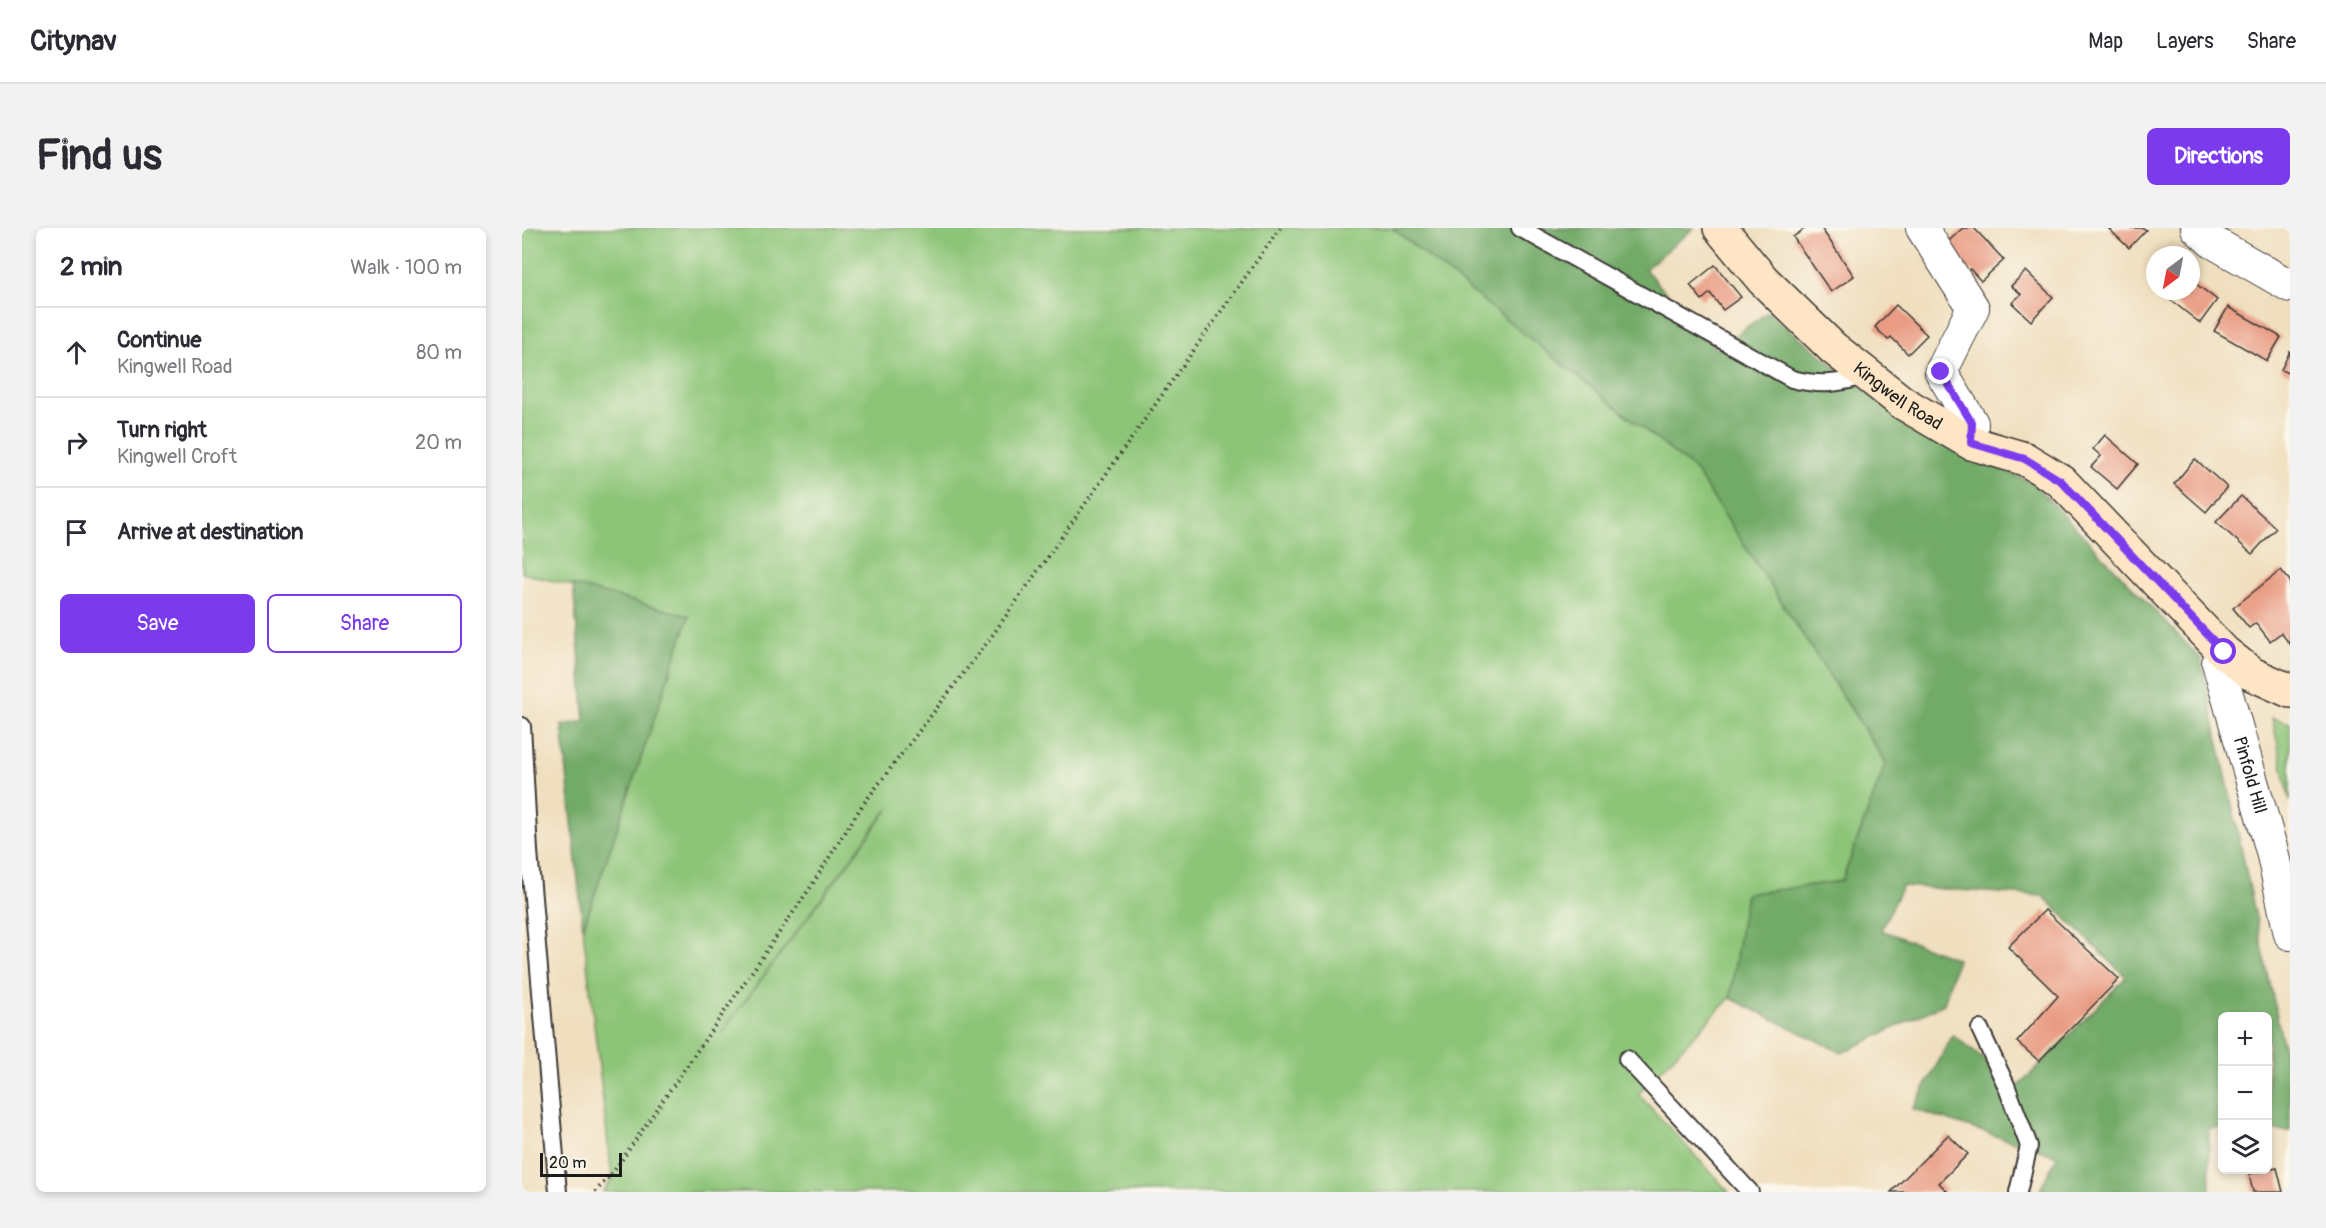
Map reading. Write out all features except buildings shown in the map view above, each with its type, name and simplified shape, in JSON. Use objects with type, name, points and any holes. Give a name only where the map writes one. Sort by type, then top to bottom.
[{"type":"street","name":"Kingwell Road","points":[[1720,228],[1763,280],[1833,348],[1903,403],[1971,443],[2025,459],[2061,481],[2224,652],[2252,674],[2290,691]]},
{"type":"street","points":[[1922,228],[1973,308],[1941,372],[1972,423],[1971,443]]},
{"type":"street","points":[[2197,228],[2211,241],[2290,286]]},
{"type":"street","name":"Pinfold Hill","points":[[2224,652],[2218,663],[2272,850],[2290,934]]},
{"type":"lane","points":[[1520,228],[1792,379],[1828,385],[1867,375]]},
{"type":"lane","points":[[522,726],[529,851],[558,1192]]},
{"type":"lane","points":[[1980,1029],[2006,1085],[2029,1146],[2018,1192]]},
{"type":"lane","points":[[1626,1059],[1750,1192]]},
{"type":"path","points":[[595,1192],[614,1171],[648,1123],[810,888],[861,807],[989,640],[1280,228]]},
{"type":"green space","points":[[522,228],[1392,228],[1695,470],[1886,763],[1842,881],[1746,894],[1730,998],[1638,1094],[1729,1192],[603,1192],[612,1178],[583,929],[689,616],[522,573]],"holes":[[[887,810],[888,810],[721,1033]]]},
{"type":"green space","points":[[1392,228],[1694,228],[1645,269],[1716,349],[1768,312],[1916,432],[2033,483],[2201,659],[2290,1077],[2290,1131],[2272,1130],[2272,1012],[2218,1012],[2218,1128],[2209,1128],[2210,1192],[2039,1192],[2057,1156],[1913,1109],[1953,1035],[2018,1087],[2126,977],[2043,896],[1902,886],[1881,930],[1957,959],[1944,1004],[1842,1053],[1730,998],[1746,894],[1842,881],[1886,762],[1695,470]]},
{"type":"green space","points":[[573,585],[689,616],[583,929],[562,725],[585,721]]},
{"type":"green space","points":[[2272,718],[2290,723],[2290,801]]},
{"type":"route","points":[[1941,372],[1972,423],[1971,443],[2025,459],[2061,481],[2224,652]]}]
